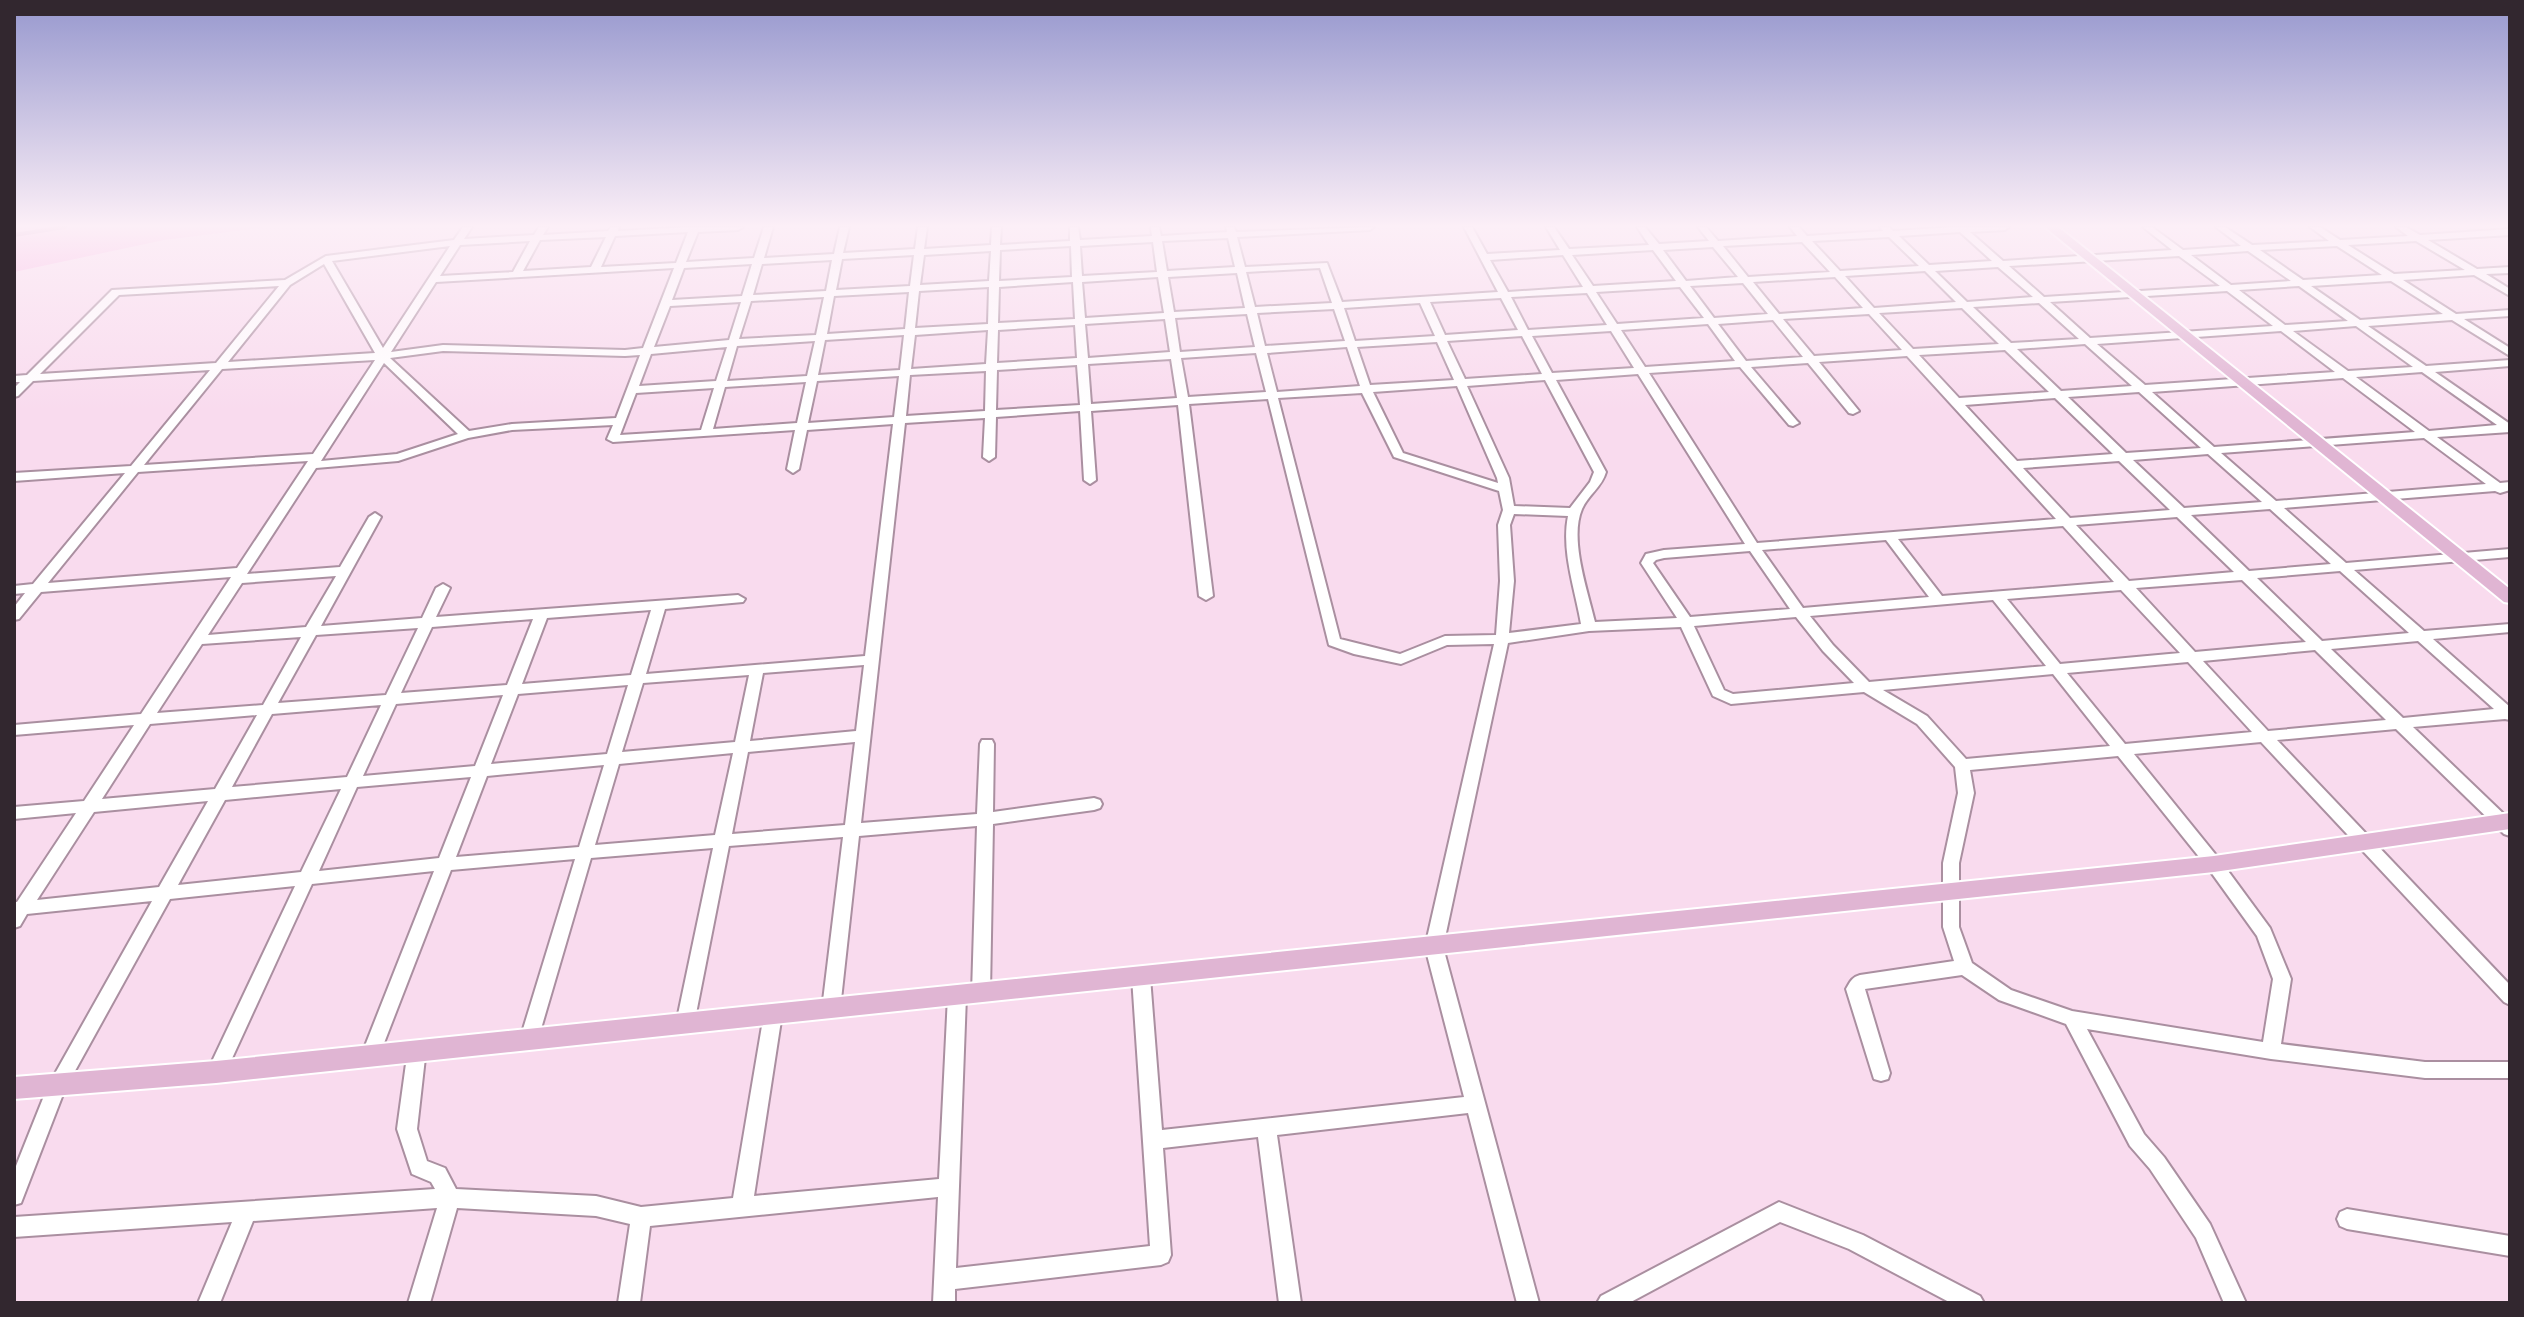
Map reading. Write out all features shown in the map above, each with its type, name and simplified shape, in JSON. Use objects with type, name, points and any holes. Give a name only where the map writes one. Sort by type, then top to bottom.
[{"type":"main road","points":[[2128,288],[2510,598]]},
{"type":"main road","points":[[14,1088],[216,1072],[1434,947],[2214,864],[2507,824]]},
{"type":"street","points":[[14,394],[116,292],[183,288]]},
{"type":"street","points":[[14,616],[283,288]]},
{"type":"street","points":[[343,288],[382,356],[466,435]]},
{"type":"street","points":[[16,913],[426,288]]},
{"type":"street","points":[[671,288],[613,439],[2510,313]]},
{"type":"street","points":[[706,433],[750,288]]},
{"type":"street","points":[[793,469],[831,288]]},
{"type":"street","points":[[665,303],[924,288]]},
{"type":"street","points":[[989,457],[994,288]]},
{"type":"street","points":[[1078,288],[1090,480]]},
{"type":"street","points":[[1164,288],[1183,402],[1206,596]]},
{"type":"street","points":[[1246,288],[1334,642],[1401,659],[1436,642],[1502,639],[1589,627],[1686,622],[2510,553]]},
{"type":"street","points":[[1332,288],[1366,389],[1398,455],[1506,489]]},
{"type":"street","points":[[1502,288],[1600,472],[1600,478],[1574,512],[1572,533],[1589,627]]},
{"type":"street","points":[[14,379],[382,356],[443,348],[647,351],[821,337],[1598,288]]},
{"type":"street","points":[[1687,288],[1743,364],[1793,423]]},
{"type":"street","points":[[1753,288],[1853,411]]},
{"type":"street","points":[[1850,288],[2363,843],[2510,997]]},
{"type":"street","points":[[1948,288],[2398,724],[2507,824]]},
{"type":"street","points":[[2029,288],[2509,714]]},
{"type":"street","points":[[632,390],[2223,288]]},
{"type":"street","points":[[2231,288],[2426,434],[2504,487],[2510,496]]},
{"type":"street","points":[[2309,288],[2510,428]]},
{"type":"street","points":[[2410,288],[2510,353]]},
{"type":"street","points":[[831,1009],[915,289]]},
{"type":"street","points":[[1590,289],[1753,546],[1799,612],[1865,686],[1922,720],[1962,765],[1966,793],[1951,863],[1951,927],[1965,967],[2005,995],[2072,1019],[2271,1051],[2425,1070],[2510,1070]]},
{"type":"street","points":[[1424,300],[1506,489],[1509,510],[1504,525],[1507,594],[1502,639],[1434,947],[1528,1303]]},
{"type":"street","points":[[1956,402],[2510,363]]},
{"type":"street","points":[[14,477],[398,457],[466,435],[512,427],[620,421]]},
{"type":"street","points":[[2014,465],[2510,428]]},
{"type":"street","points":[[2504,487],[1753,546],[1651,557],[1647,563],[1686,622],[1714,687],[1723,698],[1742,700],[2056,668],[2510,628]]},
{"type":"street","points":[[1509,510],[1574,512]]},
{"type":"street","points":[[14,1196],[57,1086],[375,517]]},
{"type":"street","points":[[1889,536],[1939,601]]},
{"type":"street","points":[[14,590],[344,571]]},
{"type":"street","points":[[216,1072],[443,588]]},
{"type":"street","points":[[1997,596],[2214,864],[2264,933],[2279,968],[2281,994],[2271,1051]]},
{"type":"street","points":[[196,640],[738,599]]},
{"type":"street","points":[[529,1039],[659,605]]},
{"type":"street","points":[[370,1056],[542,614]]},
{"type":"street","points":[[14,730],[870,660]]},
{"type":"street","points":[[685,1024],[757,670]]},
{"type":"street","points":[[1962,765],[2509,714]]},
{"type":"street","points":[[14,813],[862,736]]},
{"type":"street","points":[[981,993],[987,744]]},
{"type":"street","points":[[16,913],[444,864],[986,819],[1094,804]]},
{"type":"street","points":[[1881,1073],[1855,989],[1860,982],[1965,967]]},
{"type":"street","points":[[945,1280],[1161,1255],[1141,977]]},
{"type":"street","points":[[944,1303],[957,996]]},
{"type":"street","points":[[742,1206],[773,1014]]},
{"type":"street","points":[[2072,1019],[2137,1140],[2157,1163],[2203,1231],[2235,1303]]},
{"type":"street","points":[[417,1049],[407,1129],[419,1167],[438,1175],[450,1198],[419,1303]]},
{"type":"street","points":[[1153,1140],[1476,1104]]},
{"type":"street","points":[[1266,1128],[1290,1303]]},
{"type":"street","points":[[14,1227],[450,1198],[596,1206],[641,1217],[949,1187]]},
{"type":"street","points":[[209,1303],[247,1211]]},
{"type":"street","points":[[1608,1303],[1779,1212],[1856,1242],[1973,1303]]},
{"type":"street","points":[[629,1303],[641,1217]]},
{"type":"street","points":[[2347,1219],[2510,1246]]}]
